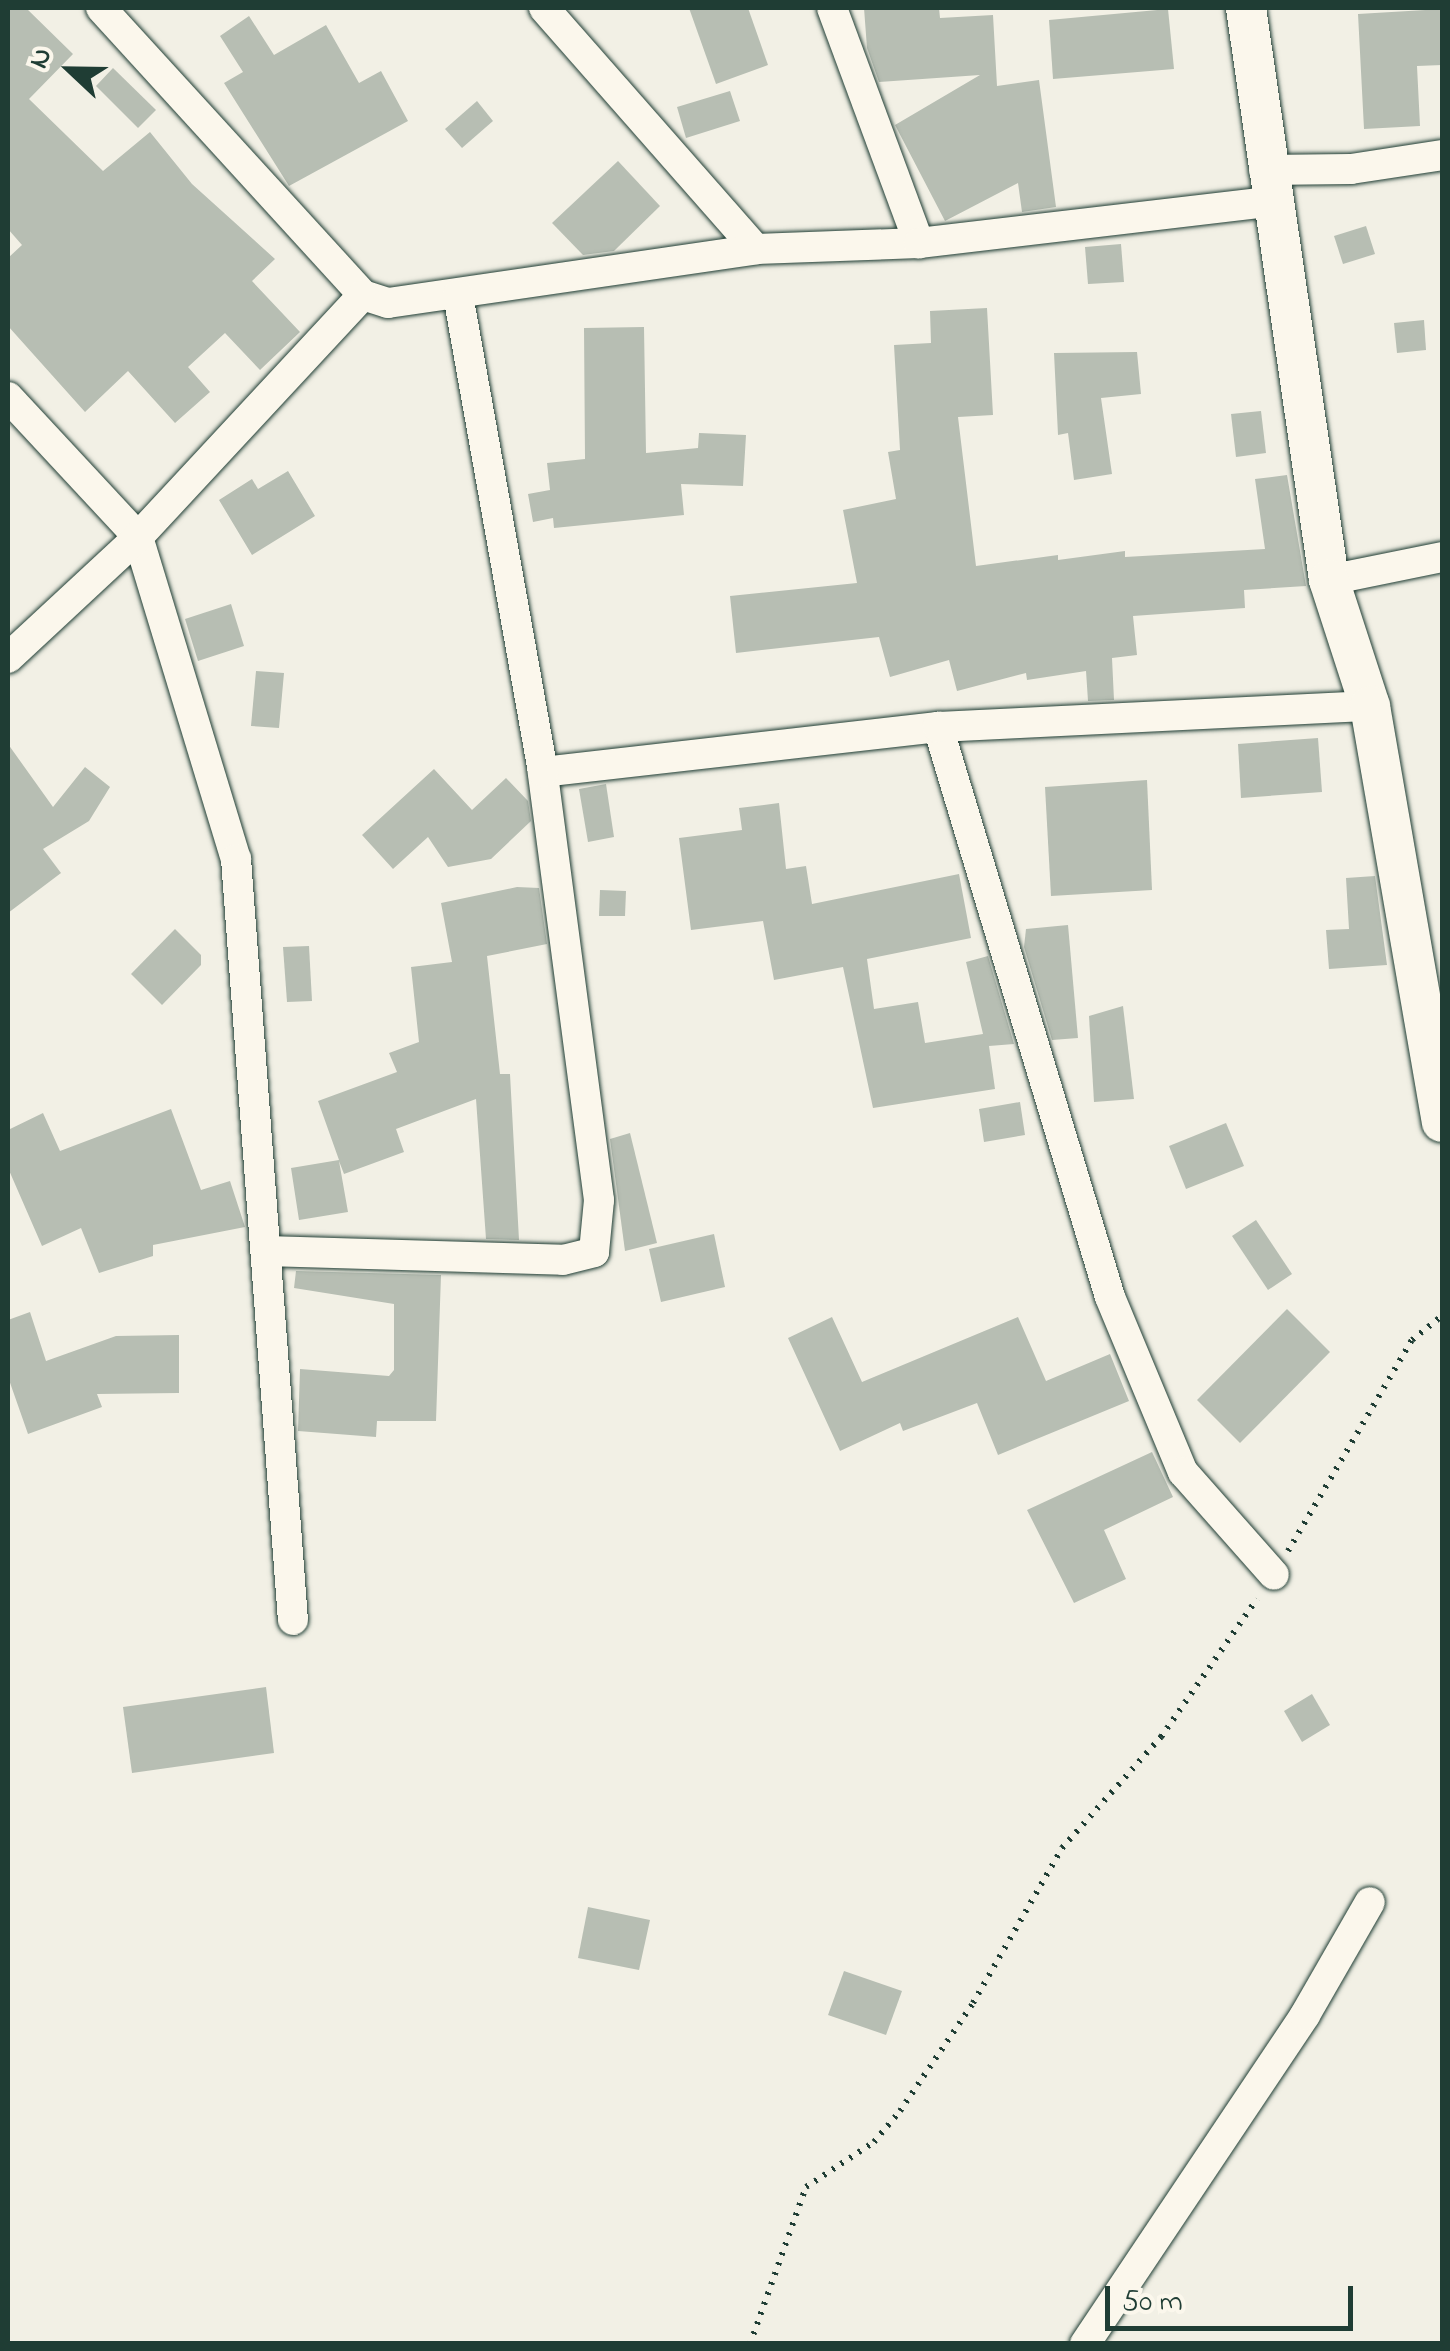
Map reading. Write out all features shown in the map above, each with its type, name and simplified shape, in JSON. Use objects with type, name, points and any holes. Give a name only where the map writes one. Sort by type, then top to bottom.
[{"type":"street","points":[[101,8],[364,295],[388,303],[756,249],[919,243],[1442,155]]},
{"type":"street","points":[[544,8],[756,249]]},
{"type":"street","points":[[832,8],[919,243]]},
{"type":"street","points":[[1246,8],[1267,186],[1329,580],[1370,706],[1442,1122]]},
{"type":"street","points":[[266,1251],[563,1260],[594,1252],[599,1200],[544,772],[458,294]]},
{"type":"street","points":[[8,658],[138,537],[364,295]]},
{"type":"street","points":[[8,397],[138,537],[236,859],[294,1620]]},
{"type":"street","points":[[1329,580],[1442,557]]},
{"type":"street","points":[[544,772],[938,727],[1370,706]]},
{"type":"street","points":[[938,727],[1110,1297],[1183,1472],[1274,1575]]},
{"type":"street","points":[[1085,2344],[1305,2015],[1370,1902]]},
{"type":"path","points":[[750,2344],[806,2187],[874,2142],[900,2111],[973,2003],[1062,1848],[1160,1736],[1274,1575],[1391,1371],[1412,1340],[1442,1316]]},
{"type":"building","points":[[8,8],[26,8],[73,54],[29,99],[103,171],[150,132],[192,184],[275,259],[252,281],[300,332],[260,370],[225,333],[188,367],[210,392],[175,423],[128,371],[85,412],[8,326],[8,258],[22,245],[8,229]]},
{"type":"building","points":[[689,8],[748,8],[768,65],[716,84]]},
{"type":"building","points":[[864,8],[939,8],[940,18],[993,15],[997,86],[1039,80],[1056,207],[1022,212],[1018,183],[945,221],[895,125],[980,75],[879,82],[867,48]]},
{"type":"building","points":[[1168,9],[1174,69],[1053,79],[1049,20]]},
{"type":"building","points":[[1442,9],[1442,65],[1417,66],[1420,126],[1364,129],[1358,14]]},
{"type":"building","points":[[249,16],[274,55],[326,25],[359,83],[381,71],[408,121],[289,186],[224,83],[243,72],[220,36]]},
{"type":"building","points":[[113,68],[156,110],[138,128],[96,86]]},
{"type":"building","points":[[730,91],[740,121],[686,138],[677,107]]},
{"type":"building","points":[[477,101],[493,121],[462,148],[445,129]]},
{"type":"building","points":[[618,161],[660,206],[614,251],[583,255],[552,223]]},
{"type":"building","points":[[1366,226],[1375,254],[1343,264],[1334,236]]},
{"type":"building","points":[[1121,244],[1124,282],[1088,284],[1085,247]]},
{"type":"building","points":[[987,308],[993,415],[958,417],[976,566],[1125,551],[1125,557],[1265,549],[1255,479],[1287,475],[1306,586],[1244,590],[1245,608],[1133,616],[1137,655],[1112,658],[1114,700],[1088,701],[1086,671],[1027,680],[1026,673],[957,691],[949,660],[890,677],[879,637],[736,653],[730,596],[857,583],[843,510],[896,499],[888,452],[900,450],[894,345],[931,343],[930,311]]},
{"type":"building","points":[[1424,320],[1426,350],[1397,353],[1394,323]]},
{"type":"building","points":[[644,327],[646,453],[698,448],[699,433],[746,435],[743,486],[681,484],[684,515],[554,528],[553,518],[533,522],[528,494],[550,490],[547,463],[585,459],[584,328]]},
{"type":"building","points":[[1137,352],[1141,394],[1101,398],[1112,474],[1074,480],[1068,433],[1058,435],[1054,353]]},
{"type":"building","points":[[1261,411],[1266,453],[1236,457],[1231,414]]},
{"type":"building","points":[[288,471],[315,516],[252,555],[219,500],[252,479],[258,489]]},
{"type":"building","points":[[231,604],[244,646],[198,661],[185,619]]},
{"type":"building","points":[[256,671],[284,673],[279,728],[251,726]]},
{"type":"building","points":[[1318,738],[1322,792],[1241,798],[1238,744]]},
{"type":"building","points":[[8,744],[53,807],[85,767],[110,787],[89,821],[43,849],[61,873],[8,913]]},
{"type":"building","points":[[434,769],[472,810],[506,778],[528,801],[531,821],[491,859],[448,867],[428,837],[393,869],[362,835]]},
{"type":"building","points":[[1147,780],[1152,890],[1051,896],[1045,787]]},
{"type":"building","points":[[606,784],[614,837],[588,842],[579,789]]},
{"type":"building","points":[[779,803],[786,869],[806,866],[812,904],[959,874],[971,938],[867,959],[874,1009],[918,1002],[925,1043],[983,1034],[966,962],[988,956],[1014,1044],[989,1046],[995,1089],[873,1108],[843,967],[774,980],[763,921],[691,930],[679,838],[742,830],[739,808]]},
{"type":"building","points":[[1375,876],[1387,965],[1329,969],[1326,930],[1349,929],[1346,878]]},
{"type":"building","points":[[517,887],[539,888],[547,944],[487,956],[500,1074],[510,1074],[519,1240],[486,1239],[476,1099],[396,1129],[404,1152],[344,1174],[339,1161],[348,1212],[299,1220],[291,1168],[339,1160],[318,1101],[397,1072],[389,1053],[419,1042],[411,967],[452,962],[441,903]]},
{"type":"building","points":[[600,890],[626,891],[625,916],[599,916]]},
{"type":"building","points":[[1068,925],[1078,1038],[1052,1040],[1024,947],[1026,929]]},
{"type":"building","points":[[175,929],[201,955],[201,965],[162,1005],[131,974]]},
{"type":"building","points":[[309,946],[312,1001],[287,1002],[283,947]]},
{"type":"building","points":[[1123,1006],[1134,1099],[1094,1102],[1089,1016]]},
{"type":"building","points":[[1020,1102],[1025,1135],[984,1142],[979,1109]]},
{"type":"building","points":[[171,1109],[201,1190],[230,1181],[245,1227],[153,1245],[153,1256],[99,1273],[81,1228],[42,1246],[8,1168],[8,1130],[43,1113],[60,1151]]},
{"type":"building","points":[[1226,1123],[1244,1166],[1186,1189],[1169,1146]]},
{"type":"building","points":[[630,1133],[657,1243],[625,1251],[610,1139]]},
{"type":"building","points":[[1256,1220],[1292,1274],[1268,1290],[1232,1236]]},
{"type":"building","points":[[714,1234],[725,1287],[661,1302],[649,1249]]},
{"type":"building","points":[[296,1271],[441,1275],[436,1421],[377,1421],[376,1437],[298,1431],[300,1369],[389,1376],[394,1370],[394,1304],[294,1288]]},
{"type":"building","points":[[1287,1309],[1330,1352],[1240,1443],[1197,1400]]},
{"type":"building","points":[[30,1312],[46,1361],[116,1336],[179,1335],[179,1393],[97,1394],[102,1407],[28,1434],[8,1377],[8,1320]]},
{"type":"building","points":[[832,1317],[862,1382],[1018,1317],[1046,1381],[1110,1354],[1129,1401],[998,1455],[977,1403],[903,1431],[900,1423],[840,1451],[788,1338]]},
{"type":"building","points":[[1152,1452],[1173,1497],[1104,1530],[1126,1579],[1074,1603],[1027,1510]]},
{"type":"building","points":[[266,1687],[274,1753],[132,1773],[123,1707]]},
{"type":"building","points":[[1312,1694],[1330,1725],[1302,1742],[1284,1711]]},
{"type":"building","points":[[588,1907],[650,1920],[639,1970],[578,1958]]},
{"type":"building","points":[[844,1971],[902,1991],[886,2035],[828,2015]]}]
